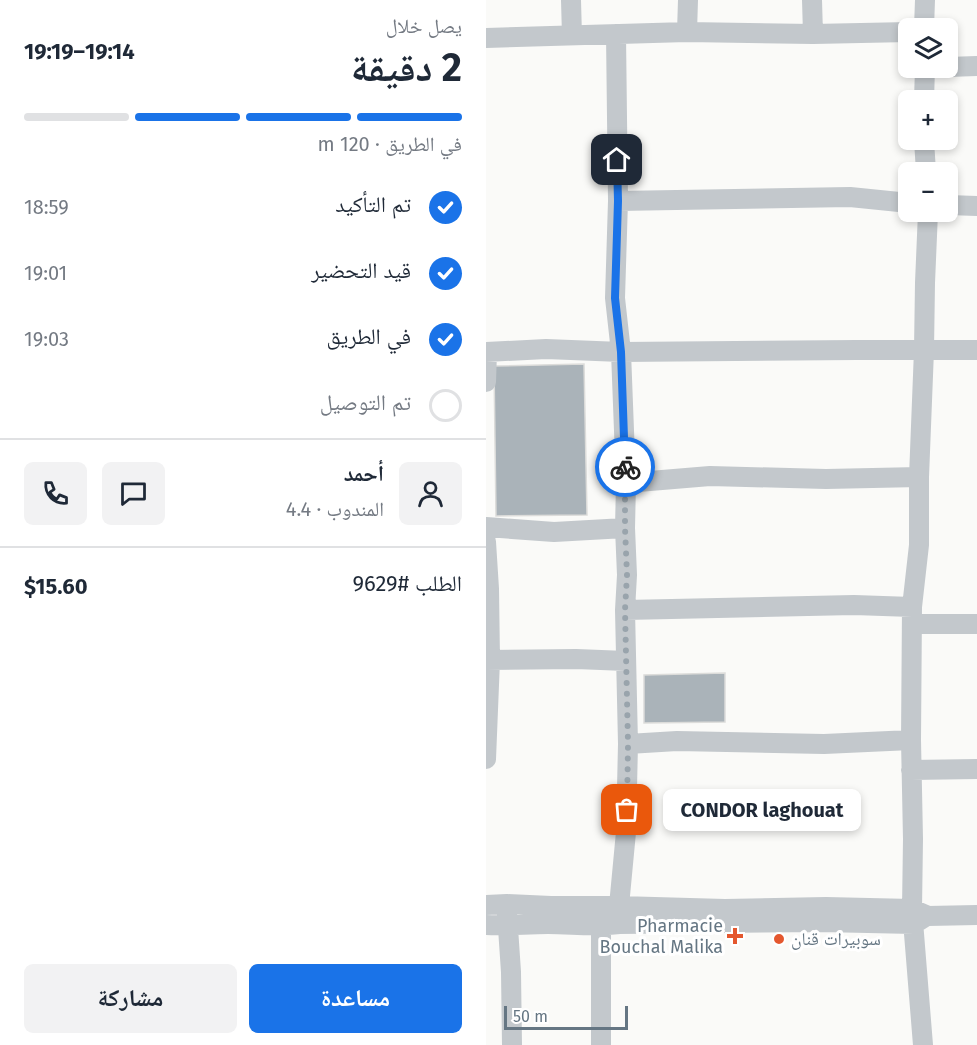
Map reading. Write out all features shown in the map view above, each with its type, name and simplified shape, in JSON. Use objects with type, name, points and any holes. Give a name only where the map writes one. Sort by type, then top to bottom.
[{"type":"street","points":[[571,0],[572,36]]},
{"type":"street","points":[[687,32],[688,0]]},
{"type":"street","points":[[812,0],[813,34]]},
{"type":"street","points":[[924,18],[925,0]]},
{"type":"street","points":[[486,38],[687,32],[813,34],[898,32]]},
{"type":"street","points":[[601,1045],[613,919],[626,832],[628,744],[625,610],[626,483],[621,352],[615,298],[618,201],[616,34]]},
{"type":"street","points":[[958,67],[977,66]]},
{"type":"street","points":[[618,201],[850,197],[898,202]]},
{"type":"street","points":[[958,205],[977,206]]},
{"type":"street","points":[[923,1045],[913,839],[911,740],[912,615],[920,544],[919,477],[928,222]]},
{"type":"street","points":[[486,382],[486,352],[546,349],[621,352],[977,350]]},
{"type":"street","points":[[626,483],[710,476],[826,479],[919,477]]},
{"type":"street","points":[[486,527],[554,532],[625,528]]},
{"type":"street","points":[[486,542],[489,589],[486,759]]},
{"type":"street","points":[[625,610],[854,605],[977,624]]},
{"type":"street","points":[[488,660],[626,661]]},
{"type":"street","points":[[628,744],[677,741],[824,744],[911,740]]},
{"type":"street","points":[[911,770],[977,770]]},
{"type":"street","points":[[486,905],[507,904],[613,919]]},
{"type":"street","points":[[507,904],[512,1045]]},
{"type":"street","points":[[486,925],[548,924],[725,909],[826,907],[918,916],[977,915]]},
{"type":"building","points":[[584,364],[587,515],[496,516],[494,366]]},
{"type":"building","points":[[725,673],[725,722],[644,723],[644,675]]},
{"type":"way so far","points":[[625,467],[627,810]]},
{"type":"place","name":"CONDOR laghouat","points":[[627,810]]},
{"type":"place","name":"Pharmacie Bouchal Malika","points":[[735,936]]},
{"type":"place","name":"سوبيرات قنان","points":[[779,939]]},
{"type":"route","points":[[617,160],[615,298],[621,352],[625,467]]}]
